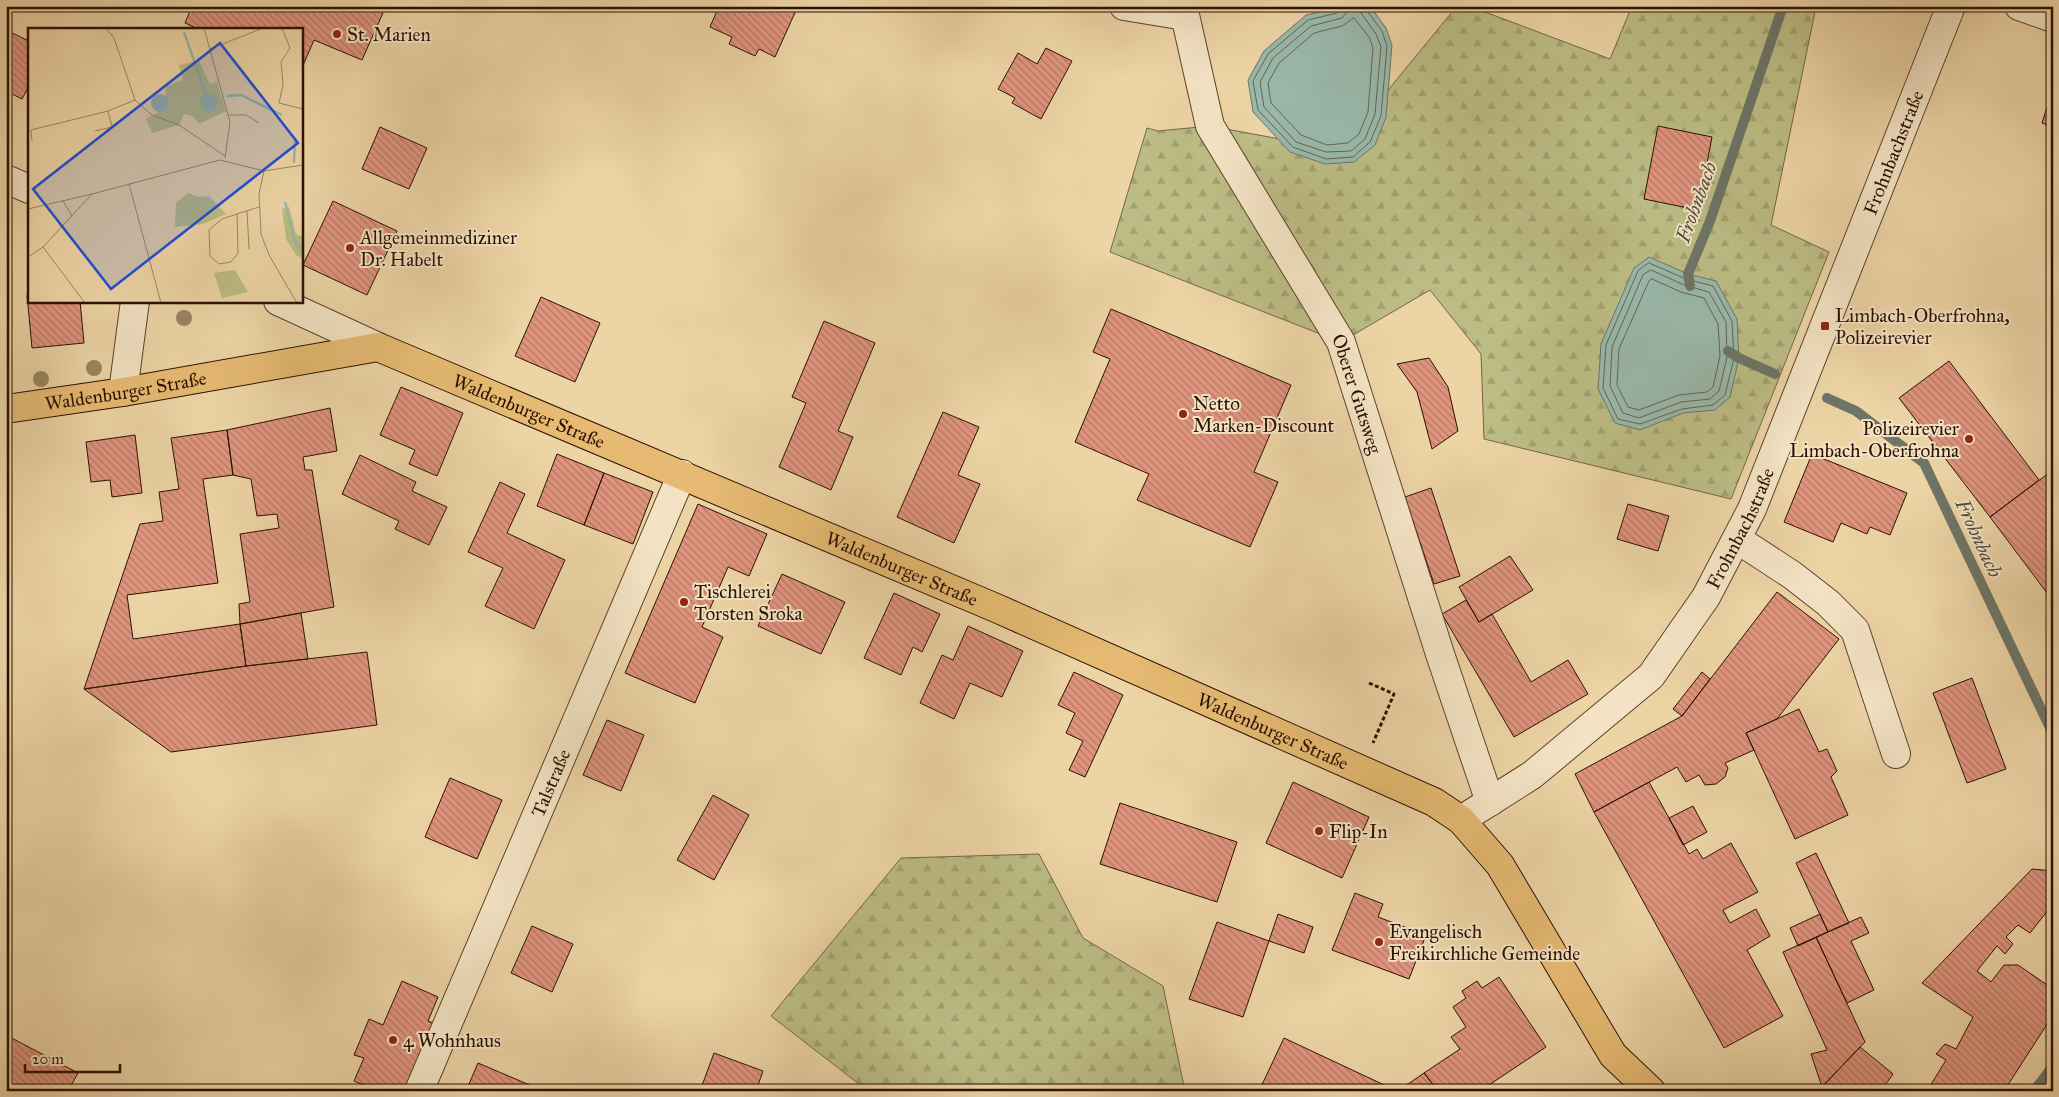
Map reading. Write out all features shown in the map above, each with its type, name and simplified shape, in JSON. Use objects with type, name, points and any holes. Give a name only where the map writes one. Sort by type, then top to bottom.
[{"type":"main road","name":"Waldenburger Straße","points":[[6,409],[123,392],[378,347],[996,608],[1434,802],[1462,820],[1500,865],[1613,1056],[1652,1091]]},
{"type":"street","points":[[1124,6],[1184,11]]},
{"type":"street","name":"Frohnbachstraße","points":[[1462,820],[1532,775],[1650,676],[1706,598],[1752,509],[1951,6]]},
{"type":"street","points":[[2019,6],[2053,18]]},
{"type":"street","name":"Oberer Gutsweg","points":[[1184,11],[1210,126],[1341,342],[1440,654],[1490,802]]},
{"type":"street","points":[[6,179],[28,189]]},
{"type":"street","points":[[123,392],[135,302]]},
{"type":"street","points":[[280,302],[378,347]]},
{"type":"street","name":"Talstraße","points":[[419,1091],[682,474]]},
{"type":"street","points":[[1737,539],[1792,575],[1828,603],[1855,630],[1896,754]]},
{"type":"path","points":[[1369,683],[1394,694],[1380,727]]},
{"type":"green space","points":[[1457,6],[1469,6],[1610,59],[1632,6],[1816,7],[1771,225],[1829,252],[1731,499],[1484,439],[1481,354],[1430,290],[1341,342],[1110,252],[1147,128],[1158,131],[1210,126],[1339,150]]},
{"type":"green space","points":[[1039,854],[1083,938],[1163,986],[1185,1091],[868,1091],[771,1016],[901,858]]},
{"type":"water","points":[[1370,6],[1386,28],[1392,45],[1386,117],[1375,145],[1354,162],[1325,164],[1290,152],[1253,112],[1248,80],[1264,51],[1306,15],[1343,7]]},
{"type":"water","points":[[1649,257],[1688,274],[1716,281],[1737,319],[1739,358],[1730,397],[1715,410],[1683,413],[1640,430],[1615,423],[1598,389],[1601,344],[1634,268]]},
{"type":"building","name":"St. Marien","points":[[192,6],[386,6],[362,60],[314,40],[302,68],[302,28],[196,28],[185,23]]},
{"type":"building","points":[[719,6],[798,6],[775,57],[759,49],[755,56],[729,44],[732,37],[710,27]]},
{"type":"building","points":[[6,30],[28,41],[28,88],[22,99],[6,91]]},
{"type":"building","points":[[1046,48],[1072,61],[1041,119],[1012,103],[1015,98],[998,89],[1018,53],[1037,64]]},
{"type":"building","points":[[2053,88],[2053,127],[2042,123]]},
{"type":"building","points":[[1658,126],[1712,137],[1698,210],[1644,199]]},
{"type":"building","points":[[380,127],[427,148],[409,189],[362,169]]},
{"type":"building","name":"Allgemeinmediziner Dr. Habelt","points":[[333,201],[397,231],[367,295],[303,265]]},
{"type":"building","points":[[27,295],[28,302],[80,302],[84,343],[32,348]]},
{"type":"building","points":[[541,297],[600,323],[575,382],[515,356]]},
{"type":"building","name":"Netto Marken-Discount","points":[[1111,309],[1291,385],[1254,472],[1278,482],[1250,547],[1137,500],[1149,474],[1075,442],[1110,359],[1093,352]]},
{"type":"building","points":[[6,311],[10,338],[6,339]]},
{"type":"building","points":[[824,321],[875,343],[838,431],[853,437],[831,490],[779,467],[806,403],[792,397]]},
{"type":"building","points":[[1429,358],[1448,387],[1458,431],[1432,449],[1417,392],[1397,364]]},
{"type":"building","name":"Polizeirevier Limbach-Oberfrohna","points":[[1949,361],[2039,480],[1990,517],[1899,398]]},
{"type":"building","points":[[401,387],[463,413],[437,476],[409,464],[415,450],[380,435]]},
{"type":"building","points":[[330,408],[337,451],[303,457],[305,470],[312,470],[334,607],[240,624],[239,604],[250,602],[240,534],[279,528],[277,514],[257,516],[251,479],[233,475],[227,430]]},
{"type":"building","points":[[943,412],[979,427],[958,475],[980,484],[954,543],[897,517]]},
{"type":"building","points":[[227,430],[233,475],[203,479],[218,583],[127,595],[133,639],[240,624],[246,666],[84,689],[140,524],[163,521],[159,492],[179,489],[171,438]]},
{"type":"building","points":[[135,435],[142,493],[112,497],[110,480],[91,482],[86,442]]},
{"type":"building","points":[[557,454],[604,473],[584,525],[537,506]]},
{"type":"building","points":[[1812,454],[1907,493],[1890,535],[1870,527],[1867,534],[1841,523],[1833,542],[1784,522]]},
{"type":"building","points":[[360,455],[416,482],[412,491],[447,507],[429,545],[395,529],[399,521],[342,494]]},
{"type":"building","points":[[2053,470],[2053,601],[1990,517]]},
{"type":"building","points":[[604,473],[653,492],[633,544],[584,525]]},
{"type":"building","points":[[500,482],[525,494],[507,533],[565,560],[534,629],[485,606],[503,568],[468,552]]},
{"type":"building","points":[[1431,488],[1460,576],[1434,584],[1405,497]]},
{"type":"building","points":[[6,503],[10,538],[6,538]]},
{"type":"building","name":"Tischlerei Torsten Sroka","points":[[698,504],[767,534],[749,576],[728,567],[702,627],[723,637],[695,703],[625,673]]},
{"type":"building","points":[[1628,504],[1669,516],[1658,551],[1617,539]]},
{"type":"building","points":[[1510,556],[1533,590],[1479,622],[1459,587]]},
{"type":"building","points":[[782,574],[845,602],[821,654],[758,626]]},
{"type":"building","points":[[1777,592],[1839,639],[1777,719],[1746,733],[1754,750],[1725,763],[1728,768],[1725,777],[1716,784],[1705,785],[1699,775],[1686,782],[1677,767],[1594,812],[1575,774],[1682,716]]},
{"type":"building","points":[[894,593],[940,614],[922,652],[913,647],[901,675],[864,658]]},
{"type":"building","points":[[1466,600],[1479,622],[1492,614],[1531,682],[1568,660],[1588,694],[1514,737],[1442,614]]},
{"type":"building","points":[[301,613],[308,659],[246,666],[240,624]]},
{"type":"building","points":[[968,626],[1023,651],[1002,697],[970,683],[954,719],[920,703],[942,655],[953,660]]},
{"type":"building","points":[[367,652],[377,725],[171,752],[84,689],[246,666]]},
{"type":"building","points":[[1074,672],[1123,695],[1085,777],[1069,770],[1083,741],[1066,733],[1075,713],[1058,705]]},
{"type":"building","points":[[1702,672],[1710,679],[1682,716],[1673,709]]},
{"type":"building","points":[[1972,678],[2006,769],[1967,783],[1933,693]]},
{"type":"building","points":[[1799,709],[1819,752],[1827,749],[1837,771],[1831,777],[1848,815],[1795,839],[1746,733]]},
{"type":"building","points":[[607,720],[644,735],[621,791],[583,775]]},
{"type":"building","points":[[450,778],[502,800],[477,859],[425,837]]},
{"type":"building","points":[[1293,782],[1369,817],[1342,878],[1266,843]]},
{"type":"building","points":[[1649,782],[1689,854],[1697,849],[1703,859],[1731,843],[1758,892],[1723,910],[1730,923],[1756,909],[1770,936],[1747,950],[1783,1016],[1724,1048],[1594,812]]},
{"type":"building","points":[[713,795],[749,815],[714,880],[677,860]]},
{"type":"building","points":[[1120,803],[1237,842],[1217,902],[1100,864]]},
{"type":"building","points":[[1693,806],[1707,832],[1683,845],[1669,818]]},
{"type":"building","points":[[1816,853],[1849,923],[1828,932],[1796,863]]},
{"type":"building","points":[[2032,869],[2053,871],[2053,904],[2030,933],[2018,925],[2006,937],[2013,944],[2005,954],[1997,946],[1977,971],[1991,982],[2004,965],[2018,965],[2053,989],[2053,1015],[2004,1091],[1927,1091],[1946,1060],[1936,1054],[1945,1044],[1956,1049],[1973,1017],[1922,983]]},
{"type":"building","name":"Evangelisch Freikirchliche Gemeinde","points":[[1355,893],[1383,904],[1378,917],[1426,935],[1409,979],[1332,950]]},
{"type":"building","points":[[1278,914],[1313,927],[1304,953],[1269,941]]},
{"type":"building","points":[[1820,914],[1828,932],[1798,946],[1790,928]]},
{"type":"building","points":[[1861,917],[1869,933],[1851,941],[1874,990],[1847,1003],[1816,937]]},
{"type":"building","points":[[1217,922],[1269,941],[1243,1017],[1189,999]]},
{"type":"building","points":[[532,926],[573,944],[552,992],[511,973]]},
{"type":"building","points":[[1816,937],[1865,1042],[1822,1087],[1811,1054],[1827,1050],[1783,952]]},
{"type":"building","points":[[1499,977],[1546,1047],[1480,1091],[1438,1091],[1424,1073],[1460,1049],[1451,1037],[1466,1027],[1453,1007],[1466,998],[1462,991],[1477,981],[1482,988]]},
{"type":"building","name":"4 Wohnhaus","points":[[402,981],[438,997],[428,1021],[433,1023],[404,1091],[378,1091],[354,1081],[364,1058],[354,1055],[369,1019],[383,1025]]},
{"type":"building","points":[[6,1035],[78,1073],[68,1091],[6,1091]]},
{"type":"building","points":[[1284,1038],[1301,1046],[1397,1091],[1259,1091]]},
{"type":"building","points":[[1860,1047],[1893,1074],[1881,1091],[1818,1091]]},
{"type":"building","points":[[714,1053],[763,1071],[756,1091],[700,1091]]},
{"type":"building","points":[[478,1063],[532,1086],[530,1091],[466,1091]]},
{"type":"building","points":[[1424,1073],[1438,1091],[1398,1091]]},
{"type":"waterway","name":"Frohnbach","points":[[1690,286],[1688,274],[1710,221],[1783,6]]},
{"type":"waterway","name":"Frohnbach","points":[[1728,351],[1775,374]]},
{"type":"waterway","name":"Frohnbach","points":[[1827,398],[1856,411],[1924,463],[2053,734]]},
{"type":"waterway","name":"Frohnbach","points":[[2034,1091],[2053,1066]]},
{"type":"place","name":"St. Marien","points":[[337,34]]},
{"type":"place","name":"Allgemeinmediziner Dr. Habelt","points":[[350,248]]},
{"type":"place","name":"Limbach-Oberfrohna, Polizeirevier","points":[[1825,326]]},
{"type":"place","name":"Netto Marken-Discount","points":[[1183,414]]},
{"type":"place","name":"Polizeirevier Limbach-Oberfrohna","points":[[1969,439]]},
{"type":"place","name":"Tischlerei Torsten Sroka","points":[[684,602]]},
{"type":"place","name":"Flip-In","points":[[1319,831]]},
{"type":"place","name":"Evangelisch Freikirchliche Gemeinde","points":[[1379,942]]},
{"type":"place","name":"4 Wohnhaus","points":[[393,1040]]}]
